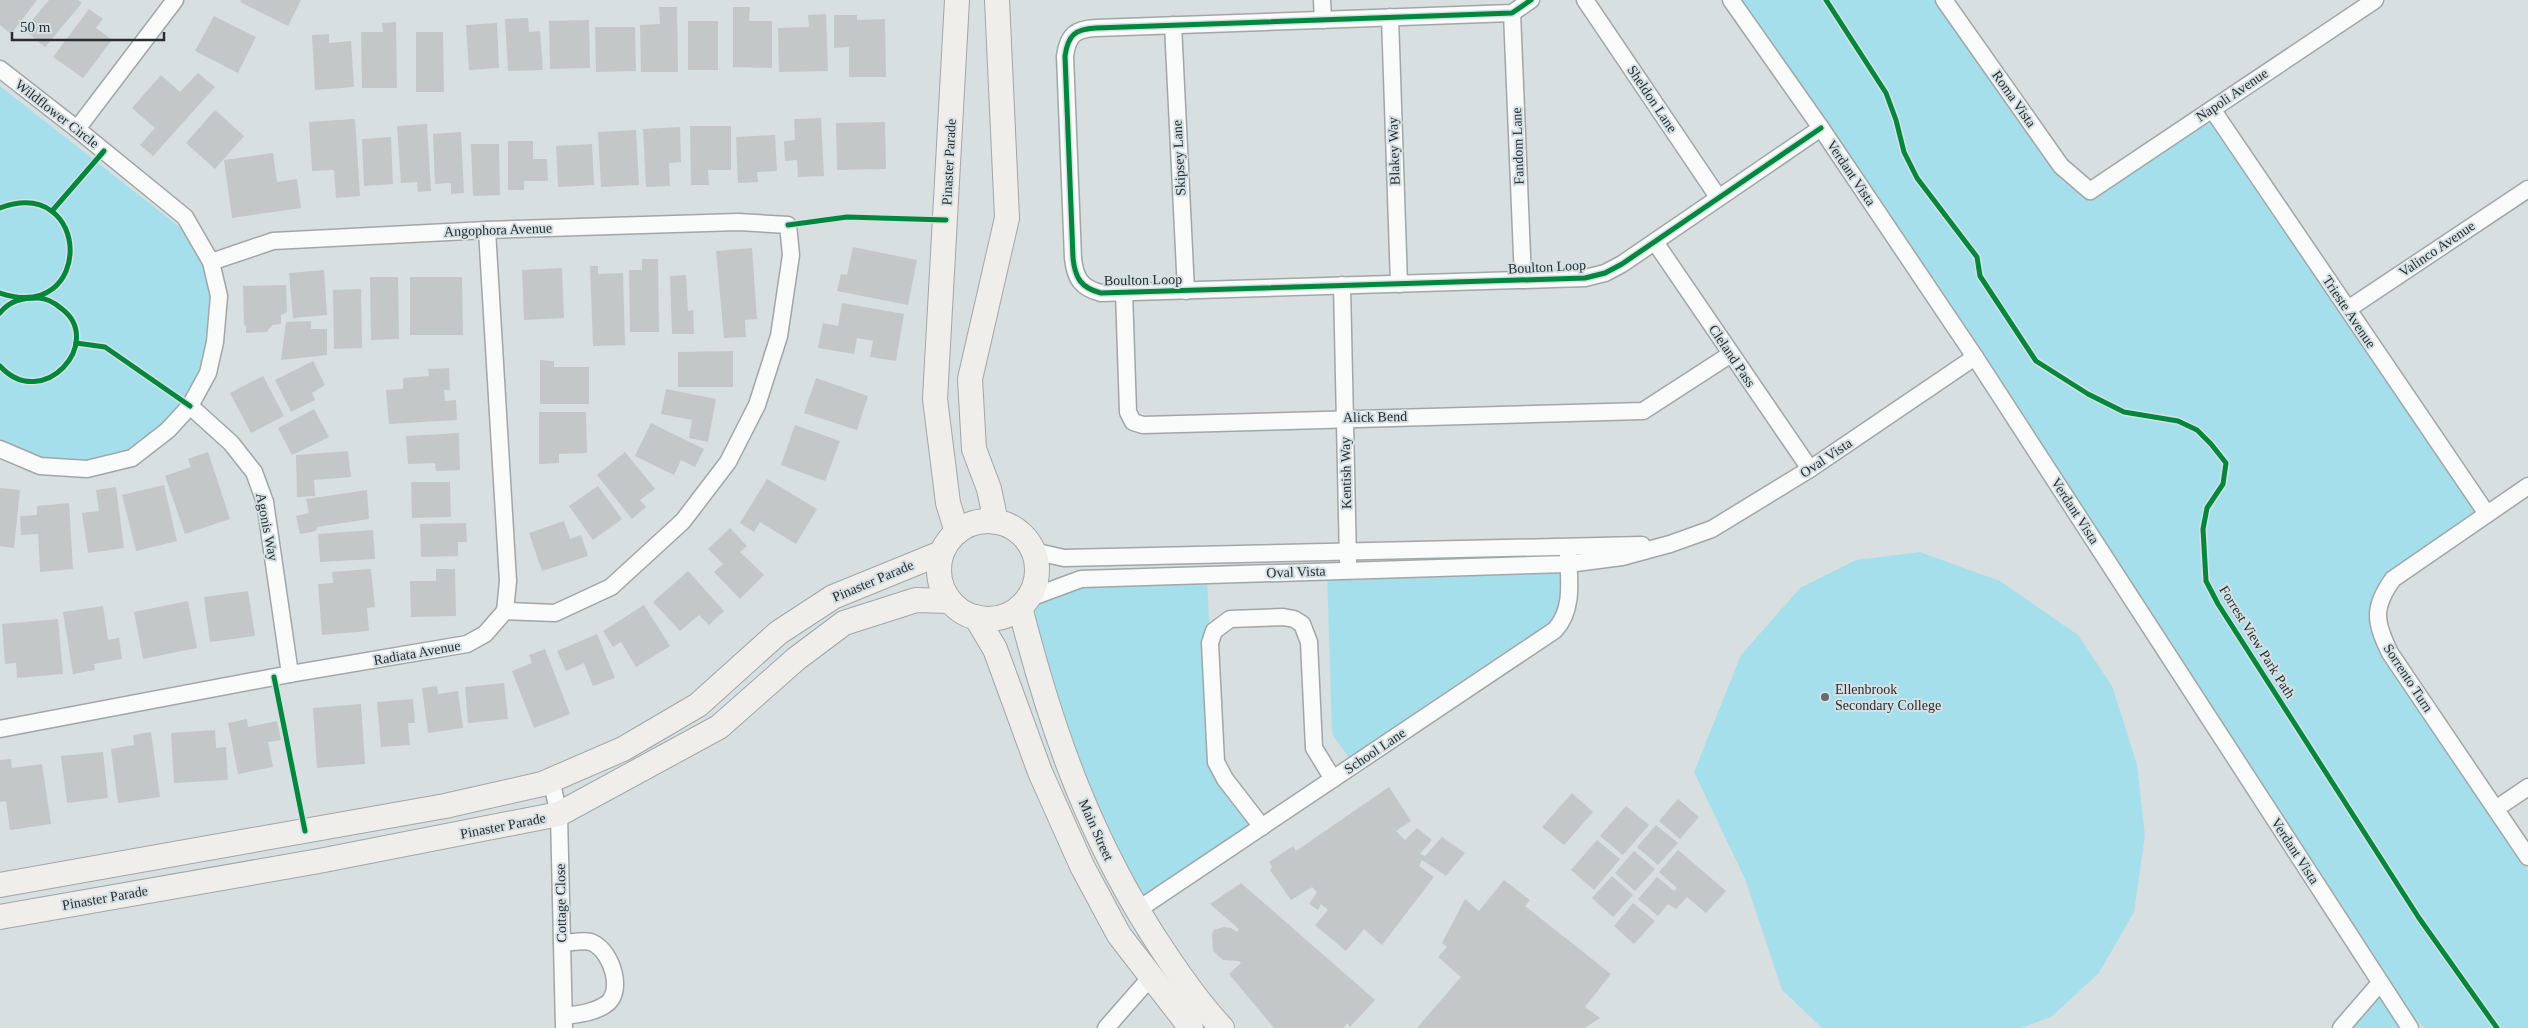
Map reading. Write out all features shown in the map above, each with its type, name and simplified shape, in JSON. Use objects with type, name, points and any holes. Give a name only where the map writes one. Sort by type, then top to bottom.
[{"type":"main road","name":"Pinaster Parade","points":[[957,532],[948,503],[935,399],[958,0]]},
{"type":"main road","points":[[996,522],[989,489],[974,449],[970,379],[1007,218],[997,0]]},
{"type":"main road","points":[[996,522],[1011,527],[1024,537],[1033,551],[1036,577],[1023,603],[1007,615],[992,619],[976,617],[961,611],[949,601],[941,586],[938,570],[941,553],[957,532],[975,523],[996,522]]},
{"type":"main road","name":"Pinaster Parade","points":[[0,885],[445,806],[551,780],[623,749],[698,705],[778,633],[833,597],[941,553]]},
{"type":"main road","name":"Pinaster Parade","points":[[0,917],[328,859],[559,814],[719,727],[796,659],[844,623],[916,600],[949,601]]},
{"type":"main road","name":"Main Street","points":[[1023,603],[1038,679],[1068,769],[1111,864],[1136,911],[1178,974],[1222,1028]]},
{"type":"main road","name":"Main Street","points":[[976,617],[996,649],[1040,772],[1082,866],[1119,935],[1190,1028]]},
{"type":"street","points":[[77,129],[175,0]]},
{"type":"street","points":[[1322,0],[1322,20]]},
{"type":"street","points":[[1512,13],[1531,0]]},
{"type":"street","name":"Sheldon Lane","points":[[1586,0],[1718,197]]},
{"type":"street","name":"Verdant Vista","points":[[1731,0],[1821,128],[1975,357],[2410,1028]]},
{"type":"street","name":"Roma Vista","points":[[1944,0],[2061,166],[2090,191]]},
{"type":"street","name":"Napoli Avenue","points":[[2090,191],[2375,0]]},
{"type":"street","name":"Boulton Loop","points":[[1512,13],[1084,29],[1074,34],[1067,43],[1065,56],[1074,270],[1079,281],[1088,290],[1101,293],[1585,278],[1604,273],[1654,242],[1821,128]]},
{"type":"street","name":"Fandom Lane","points":[[1512,13],[1523,280]]},
{"type":"street","name":"Blakey Way","points":[[1390,17],[1399,284]]},
{"type":"street","name":"Skipsey Lane","points":[[1173,25],[1186,290]]},
{"type":"street","name":"Wildflower Circle","points":[[0,69],[77,129],[185,218],[211,262],[219,296],[215,342],[208,373],[190,406],[168,430],[132,458],[87,469],[40,466],[0,449]]},
{"type":"street","name":"Trieste Avenue","points":[[2212,109],[2487,514]]},
{"type":"street","name":"Valinco Avenue","points":[[2348,309],[2528,189]]},
{"type":"street","name":"Angophora Avenue","points":[[211,262],[272,241],[487,230],[738,222],[788,225],[791,255],[779,336],[757,405],[728,462],[683,521],[611,587],[555,614],[505,611]]},
{"type":"street","points":[[487,230],[508,581],[505,611]]},
{"type":"street","name":"Cleland Pass","points":[[1654,242],[1810,469]]},
{"type":"street","name":"Kentish Way","points":[[1342,286],[1349,570]]},
{"type":"street","name":"Alick Bend","points":[[1124,292],[1126,400],[1128,412],[1133,422],[1143,425],[1643,411],[1731,354]]},
{"type":"street","name":"Oval Vista","points":[[1023,603],[1081,578],[1568,564],[1622,557],[1670,544],[1712,529],[1810,469],[1975,357]]},
{"type":"street","name":"Agonis Way","points":[[190,406],[230,443],[254,472],[266,502],[290,674]]},
{"type":"street","name":"Sorrento Turn","points":[[2528,486],[2392,579],[2382,595],[2377,615],[2381,634],[2390,653],[2497,808],[2528,857]]},
{"type":"street","name":"Oval Vista","points":[[1033,551],[1064,558],[1670,544]]},
{"type":"street","points":[[1568,547],[1568,564]]},
{"type":"street","name":"School Lane","points":[[1136,911],[1555,630],[1564,620],[1568,607],[1568,564]]},
{"type":"street","name":"Radiata Avenue","points":[[0,729],[290,674],[467,644],[485,634],[505,611]]},
{"type":"street","points":[[1262,827],[1225,779],[1216,762],[1210,643],[1214,631],[1221,624],[1230,619],[1283,617],[1294,619],[1302,624],[1309,642],[1314,748],[1333,780]]},
{"type":"street","name":"Cottage Close","points":[[551,780],[559,814],[564,1022]]},
{"type":"street","points":[[2497,808],[2528,787]]},
{"type":"street","points":[[562,943],[592,942],[605,952],[613,967],[614,993],[607,1004],[592,1012],[564,1022]]},
{"type":"street","points":[[1106,1028],[1150,978]]},
{"type":"street","points":[[2341,1028],[2380,983]]},
{"type":"shaded area","points":[[1731,0],[1944,0],[2090,191],[2212,109],[2487,514],[2393,579],[2381,634],[2497,808],[2528,871],[2528,1028],[2424,1028],[2386,989],[2417,1028],[2341,1028],[2380,983]]},
{"type":"shaded area","points":[[0,86],[181,228],[205,268],[212,302],[209,343],[201,371],[185,400],[164,426],[129,450],[84,462],[42,461],[0,441]]},
{"type":"shaded area","points":[[1920,552],[2000,581],[2078,635],[2112,686],[2137,764],[2145,836],[2134,912],[2099,973],[2051,1017],[2021,1028],[1822,1028],[1782,990],[1745,879],[1694,772],[1741,655],[1800,588],[1856,560]]},
{"type":"shaded area","points":[[1568,564],[1564,620],[1354,765],[1332,734],[1327,571]]},
{"type":"shaded area","points":[[1207,576],[1215,750],[1262,827],[1136,911],[1068,769],[1027,599],[1051,588]]},
{"type":"building","points":[[0,0],[37,0],[11,34],[0,25]]},
{"type":"building","points":[[49,0],[78,0],[82,3],[45,47],[24,30]]},
{"type":"building","points":[[241,0],[301,0],[288,26],[240,2]]},
{"type":"building","points":[[659,7],[677,7],[678,72],[641,72],[640,25],[660,24]]},
{"type":"building","points":[[733,7],[750,7],[749,21],[772,21],[772,68],[733,67]]},
{"type":"building","points":[[89,9],[103,19],[96,28],[112,40],[83,78],[53,57]]},
{"type":"building","points":[[826,14],[828,71],[779,72],[778,28],[809,27],[808,15]]},
{"type":"building","points":[[834,15],[857,15],[857,20],[885,19],[886,77],[849,77],[849,47],[834,48]]},
{"type":"building","points":[[214,16],[256,37],[238,73],[195,51]]},
{"type":"building","points":[[528,18],[529,32],[540,31],[543,70],[508,71],[505,19]]},
{"type":"building","points":[[589,20],[590,68],[550,69],[549,21]]},
{"type":"building","points":[[688,21],[718,21],[718,70],[688,70]]},
{"type":"building","points":[[396,22],[397,88],[362,88],[361,32],[383,32],[382,23]]},
{"type":"building","points":[[497,23],[499,68],[469,70],[466,25]]},
{"type":"building","points":[[595,27],[635,27],[636,71],[596,72]]},
{"type":"building","points":[[416,32],[443,32],[444,92],[416,92]]},
{"type":"building","points":[[329,34],[329,43],[351,41],[354,87],[315,90],[312,35]]},
{"type":"building","points":[[198,73],[215,87],[153,156],[140,145],[155,128],[132,108],[161,75],[180,92]]},
{"type":"building","points":[[215,110],[244,136],[215,169],[186,143]]},
{"type":"building","points":[[821,118],[824,176],[798,177],[797,160],[785,161],[784,141],[795,140],[794,119]]},
{"type":"building","points":[[355,119],[360,196],[336,198],[334,170],[312,171],[309,122]]},
{"type":"building","points":[[885,122],[886,169],[837,170],[836,123]]},
{"type":"building","points":[[427,124],[431,191],[418,192],[417,182],[401,183],[397,126]]},
{"type":"building","points":[[690,126],[731,126],[731,170],[708,170],[709,185],[691,185]]},
{"type":"building","points":[[680,127],[681,162],[669,163],[670,186],[646,187],[643,129]]},
{"type":"building","points":[[636,130],[639,185],[601,187],[598,132]]},
{"type":"building","points":[[461,132],[464,193],[451,194],[451,183],[435,184],[433,134]]},
{"type":"building","points":[[775,135],[777,171],[757,172],[758,182],[738,183],[736,137]]},
{"type":"building","points":[[391,137],[393,184],[364,186],[362,139]]},
{"type":"building","points":[[508,141],[533,141],[533,159],[547,159],[548,181],[524,181],[524,190],[508,190]]},
{"type":"building","points":[[471,144],[499,144],[500,195],[473,196]]},
{"type":"building","points":[[592,144],[594,185],[558,187],[556,146]]},
{"type":"building","points":[[273,153],[277,182],[297,179],[301,208],[232,218],[224,160]]},
{"type":"building","points":[[853,247],[917,260],[908,305],[837,291],[841,274],[847,275]]},
{"type":"building","points":[[752,248],[757,319],[745,320],[746,337],[724,338],[716,251]]},
{"type":"building","points":[[642,259],[658,259],[659,332],[630,332],[629,270],[642,270]]},
{"type":"building","points":[[590,266],[598,266],[598,274],[623,273],[625,345],[593,346]]},
{"type":"building","points":[[562,268],[564,318],[524,320],[522,270]]},
{"type":"building","points":[[324,270],[327,315],[293,318],[289,273]]},
{"type":"building","points":[[686,275],[688,311],[693,310],[694,334],[672,334],[670,276]]},
{"type":"building","points":[[370,277],[398,277],[399,339],[371,340]]},
{"type":"building","points":[[410,277],[462,277],[463,335],[410,335]]},
{"type":"building","points":[[286,285],[287,312],[281,315],[281,324],[272,325],[267,332],[246,333],[243,286]]},
{"type":"building","points":[[361,289],[362,348],[334,349],[333,290]]},
{"type":"building","points":[[842,303],[904,314],[896,361],[870,357],[873,341],[857,338],[854,354],[818,348],[823,323],[838,326]]},
{"type":"building","points":[[311,321],[311,329],[327,329],[327,355],[281,360],[286,322]]},
{"type":"building","points":[[733,351],[733,387],[678,387],[678,352]]},
{"type":"building","points":[[540,360],[554,361],[554,367],[589,367],[589,404],[540,404]]},
{"type":"building","points":[[313,361],[325,385],[312,393],[315,400],[291,412],[275,380]]},
{"type":"building","points":[[449,368],[450,390],[444,390],[445,401],[456,400],[457,420],[389,424],[386,390],[403,389],[403,378],[429,376],[428,369]]},
{"type":"building","points":[[263,376],[284,416],[251,433],[230,393]]},
{"type":"building","points":[[816,378],[868,396],[857,430],[804,413]]},
{"type":"building","points":[[666,389],[716,399],[708,442],[689,438],[692,420],[661,414]]},
{"type":"building","points":[[314,409],[329,437],[292,455],[278,428]]},
{"type":"building","points":[[539,412],[586,412],[587,453],[559,454],[559,463],[539,464]]},
{"type":"building","points":[[651,423],[704,449],[695,467],[681,460],[674,475],[635,456]]},
{"type":"building","points":[[795,425],[840,441],[825,481],[781,465]]},
{"type":"building","points":[[459,433],[460,470],[436,471],[435,463],[408,464],[406,436]]},
{"type":"building","points":[[348,451],[351,477],[314,480],[315,496],[297,497],[296,455]]},
{"type":"building","points":[[208,452],[230,519],[185,534],[165,476],[191,467],[188,459]]},
{"type":"building","points":[[625,452],[655,489],[640,500],[646,507],[632,519],[597,475]]},
{"type":"building","points":[[767,479],[817,509],[796,544],[760,522],[754,532],[740,523]]},
{"type":"building","points":[[411,482],[450,482],[451,517],[412,518]]},
{"type":"building","points":[[164,485],[177,541],[136,551],[122,495]]},
{"type":"building","points":[[598,486],[622,519],[593,540],[569,506]]},
{"type":"building","points":[[116,487],[124,548],[88,553],[82,513],[99,511],[96,490]]},
{"type":"building","points":[[0,488],[20,490],[14,548],[0,546]]},
{"type":"building","points":[[367,490],[369,519],[317,527],[316,531],[300,534],[296,516],[309,513],[306,499]]},
{"type":"building","points":[[69,503],[73,569],[40,572],[38,534],[21,535],[20,516],[37,515],[37,506]]},
{"type":"building","points":[[564,521],[570,539],[581,535],[588,556],[542,571],[529,533]]},
{"type":"building","points":[[466,523],[467,542],[458,542],[458,556],[421,557],[420,524]]},
{"type":"building","points":[[730,528],[747,546],[740,552],[764,575],[740,599],[714,572],[723,564],[708,549]]},
{"type":"building","points":[[373,530],[375,559],[320,562],[318,534]]},
{"type":"building","points":[[371,569],[375,607],[367,608],[369,631],[322,635],[318,584],[333,583],[332,572]]},
{"type":"building","points":[[436,569],[455,569],[456,616],[411,617],[410,581],[436,581]]},
{"type":"building","points":[[688,571],[724,611],[709,625],[699,615],[680,631],[653,602]]},
{"type":"building","points":[[248,591],[255,636],[210,642],[204,597]]},
{"type":"building","points":[[188,601],[197,648],[143,659],[134,612]]},
{"type":"building","points":[[644,605],[670,646],[636,667],[621,642],[613,647],[603,631]]},
{"type":"building","points":[[103,606],[108,640],[119,638],[122,659],[94,664],[95,670],[73,674],[63,612]]},
{"type":"building","points":[[58,619],[63,674],[17,678],[16,663],[5,664],[2,624]]},
{"type":"building","points":[[597,634],[615,678],[593,686],[584,663],[566,671],[557,651]]},
{"type":"building","points":[[545,649],[570,714],[534,728],[512,671],[532,663],[529,655]]},
{"type":"building","points":[[504,683],[508,719],[468,723],[465,687]]},
{"type":"building","points":[[437,686],[438,694],[458,691],[463,728],[428,733],[422,688]]},
{"type":"building","points":[[413,699],[415,723],[408,723],[410,745],[381,747],[377,702]]},
{"type":"building","points":[[361,704],[365,764],[317,768],[313,708]]},
{"type":"building","points":[[247,719],[248,727],[277,721],[281,740],[268,742],[273,767],[238,774],[228,723]]},
{"type":"building","points":[[215,730],[216,748],[226,747],[228,780],[174,783],[171,733]]},
{"type":"building","points":[[151,732],[160,797],[118,803],[111,749],[134,745],[133,735]]},
{"type":"building","points":[[103,752],[108,798],[67,803],[61,756]]},
{"type":"building","points":[[11,759],[12,768],[42,764],[51,824],[10,830],[6,801],[0,802],[0,760]]},
{"type":"building","points":[[1389,787],[1411,821],[1396,831],[1405,840],[1417,828],[1432,840],[1420,854],[1425,856],[1442,837],[1465,853],[1446,876],[1422,860],[1419,866],[1434,877],[1382,945],[1364,929],[1346,951],[1315,925],[1328,910],[1321,904],[1318,910],[1309,904],[1317,892],[1312,887],[1291,900],[1270,870],[1272,867],[1269,862],[1293,846],[1296,851]]},
{"type":"building","points":[[1572,793],[1593,812],[1564,845],[1542,827]]},
{"type":"building","points":[[1678,799],[1699,817],[1680,839],[1659,821]]},
{"type":"building","points":[[1626,806],[1649,825],[1623,855],[1600,836]]},
{"type":"building","points":[[1656,825],[1678,843],[1658,865],[1637,847]]},
{"type":"building","points":[[1597,840],[1620,859],[1594,890],[1571,870]]},
{"type":"building","points":[[1678,850],[1726,891],[1706,913],[1687,897],[1676,909],[1668,904],[1658,916],[1638,899],[1657,877],[1674,891],[1677,888],[1659,872]]},
{"type":"building","points":[[1634,851],[1655,869],[1635,891],[1615,873]]},
{"type":"building","points":[[1612,876],[1633,895],[1613,917],[1592,898]]},
{"type":"building","points":[[1504,880],[1530,900],[1525,906],[1611,974],[1585,1007],[1600,1018],[1585,1028],[1417,1028],[1461,977],[1438,957],[1447,947],[1442,943],[1465,899],[1479,911]]},
{"type":"building","points":[[1241,883],[1375,1000],[1350,1027],[1347,1023],[1344,1028],[1274,1028],[1229,974],[1241,963],[1239,961],[1223,960],[1213,951],[1212,934],[1214,930],[1224,927],[1231,928],[1237,932],[1239,929],[1210,904]]},
{"type":"building","points":[[1633,903],[1655,921],[1634,944],[1614,926]]},
{"type":"cycle path","points":[[1531,0],[1512,13],[1096,28],[1074,34],[1068,43],[1065,56],[1073,258],[1077,277],[1088,288],[1101,293],[1585,278],[1605,273],[1622,264],[1821,128]]},
{"type":"cycle path","name":"Forrest View Park Path","points":[[1826,0],[1886,93],[1896,120],[1904,152],[1917,178],[1977,257],[1980,276],[2036,361],[2088,394],[2124,412],[2178,421],[2197,430],[2226,463],[2223,484],[2207,508],[2203,529],[2206,581],[2218,604],[2419,918],[2497,1028]]},
{"type":"cycle path","points":[[52,211],[104,151]]},
{"type":"cycle path","points":[[0,208],[30,203],[52,211],[65,228],[70,250],[66,271],[53,288],[31,297],[0,293]]},
{"type":"cycle path","points":[[788,225],[847,217],[946,220]]},
{"type":"cycle path","points":[[0,313],[8,305],[22,299],[41,298],[48,300],[62,309],[73,323],[76,338],[73,354],[63,368],[50,377],[34,382],[17,378],[0,366]]},
{"type":"cycle path","points":[[76,343],[105,347],[190,406]]},
{"type":"cycle path","points":[[274,677],[305,831]]},
{"type":"place","name":"Ellenbrook Secondary College","points":[[1825,697]]}]
